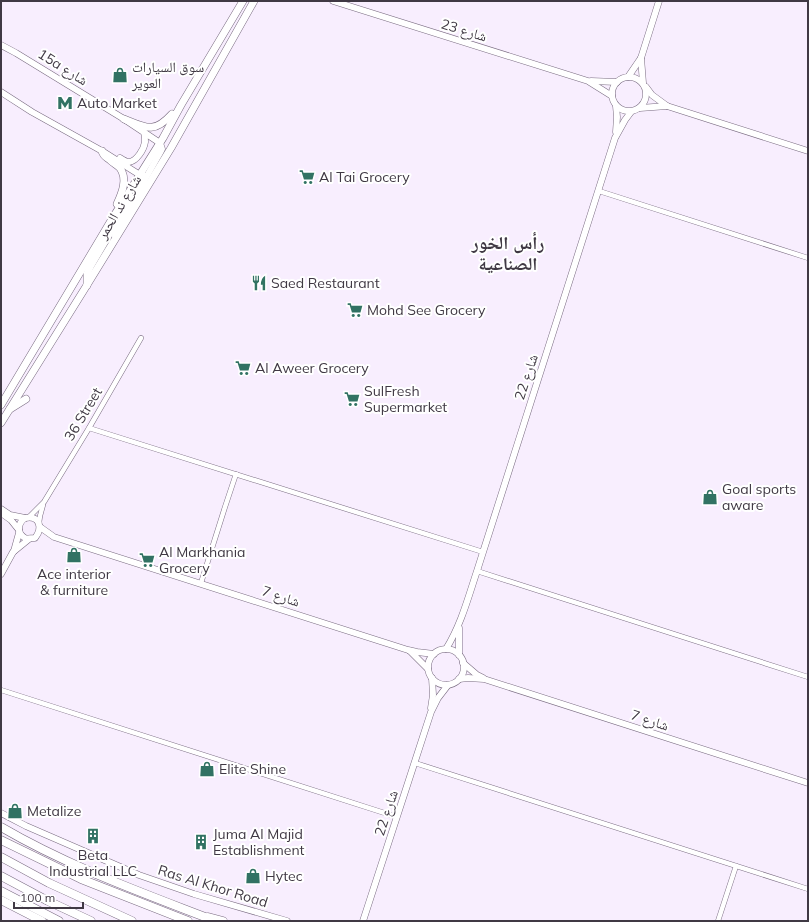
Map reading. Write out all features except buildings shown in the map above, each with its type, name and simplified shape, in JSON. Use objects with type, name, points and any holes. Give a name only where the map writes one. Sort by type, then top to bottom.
[{"type":"highway","points":[[1,827],[50,854],[89,871],[209,919],[223,921]]},
{"type":"highway","points":[[1,830],[19,837]]},
{"type":"highway","points":[[1,840],[97,886],[188,921]]},
{"type":"highway","points":[[1,857],[49,883],[132,921]]},
{"type":"highway","points":[[1,876],[48,901],[91,921]]},
{"type":"highway","points":[[1,891],[59,921]]},
{"type":"highway","points":[[1,900],[42,921]]},
{"type":"main road","name":"شارع ند الحمر","points":[[1,423],[115,239],[147,176],[160,143],[243,1]]},
{"type":"main road","name":"شارع ند الحمر","points":[[1,405],[132,186],[147,176],[171,148],[254,1]]},
{"type":"main road","points":[[254,1],[256,9]]},
{"type":"main road","points":[[230,44],[230,55]]},
{"type":"main road","points":[[171,148],[165,148],[163,146],[163,142],[194,90],[199,75]]},
{"type":"main road","points":[[124,119],[144,127],[155,127],[165,122],[181,105]]},
{"type":"main road","points":[[102,151],[105,157],[120,168],[124,178],[122,192],[112,219]]},
{"type":"main road","points":[[87,285],[88,270],[135,190],[135,187],[132,186]]},
{"type":"main road","points":[[8,410],[26,399]]},
{"type":"street","name":"شارع 23","points":[[333,1],[588,81],[612,96]]},
{"type":"street","points":[[628,77],[641,58],[659,1]]},
{"type":"street","name":"15a شارع","points":[[1,45],[16,52],[160,143]]},
{"type":"street","points":[[640,108],[645,102],[647,95],[644,85],[641,58]]},
{"type":"street","points":[[667,106],[640,108],[631,112],[626,112],[616,106],[613,101],[612,91],[617,82],[624,78],[634,77],[639,79],[652,95],[667,106],[808,152]]},
{"type":"street","name":"شارع 23","points":[[588,81],[617,82]]},
{"type":"street","points":[[1,92],[32,112],[147,176]]},
{"type":"street","name":"شارع 22","points":[[446,649],[460,622],[477,572],[599,190],[615,138],[617,117],[616,106]]},
{"type":"street","name":"شارع 22","points":[[615,138],[631,112]]},
{"type":"street","points":[[102,151],[113,154],[125,161],[133,161],[143,147],[145,140],[144,132]]},
{"type":"street","points":[[599,190],[808,258]]},
{"type":"street","name":"36 Street","points":[[27,518],[44,502],[141,338]]},
{"type":"street","points":[[89,428],[483,552]]},
{"type":"street","points":[[201,583],[224,507],[236,474]]},
{"type":"street","name":"36 Street","points":[[40,526],[40,516],[44,502]]},
{"type":"street","points":[[1,509],[10,514],[35,519],[40,526],[40,531],[13,552]]},
{"type":"street","points":[[1,513],[11,520],[22,536],[32,538]]},
{"type":"street","points":[[1,574],[13,552],[20,523],[27,518]]},
{"type":"street","name":"شارع 7","points":[[40,526],[54,537]]},
{"type":"street","name":"شارع 7","points":[[32,538],[54,537],[408,650],[434,654]]},
{"type":"street","points":[[477,572],[808,677]]},
{"type":"street","name":"شارع 22","points":[[459,655],[458,644],[460,622]]},
{"type":"street","points":[[446,649],[459,655],[464,669],[456,682],[448,685],[437,682],[432,678],[428,669],[430,658],[440,650],[446,649]]},
{"type":"street","points":[[408,650],[428,669]]},
{"type":"street","name":"شارع 7","points":[[463,663],[484,679],[808,783]]},
{"type":"street","name":"شارع 22","points":[[431,712],[433,695],[432,678]]},
{"type":"street","name":"شارع 7","points":[[459,679],[484,679]]},
{"type":"street","name":"شارع 22","points":[[363,921],[431,712],[438,698],[448,685]]},
{"type":"street","points":[[1,690],[397,817]]},
{"type":"street","points":[[415,763],[808,889]]},
{"type":"street","name":"Ras Al Khor Road","points":[[1,813],[139,875],[194,894],[287,921]]},
{"type":"street","points":[[718,921],[736,866]]},
{"type":"place","name":"سوق السيارات العوير","points":[[120,75]]},
{"type":"place","name":"Auto Market","points":[[65,103]]},
{"type":"place","name":"Al Tai Grocery","points":[[307,177]]},
{"type":"place","name":"Saed Restaurant","points":[[259,283]]},
{"type":"place","name":"Mohd See Grocery","points":[[355,310]]},
{"type":"place","name":"Al Aweer Grocery","points":[[243,368]]},
{"type":"place","name":"SulFresh Supermarket","points":[[352,399]]},
{"type":"place","name":"Goal sports aware","points":[[710,497]]},
{"type":"place","name":"Ace interior & furniture","points":[[74,555]]},
{"type":"place","name":"Al Markhania Grocery","points":[[147,560]]},
{"type":"place","name":"Elite Shine","points":[[207,769]]},
{"type":"place","name":"Metalize","points":[[15,811]]},
{"type":"place","name":"Beta Industrial LLC","points":[[93,836]]},
{"type":"place","name":"Juma Al Majid Establishment","points":[[201,842]]},
{"type":"place","name":"Hytec","points":[[253,876]]},
{"type":"district","name":"رأس الخور الصناعية","points":[[508,253]]}]
